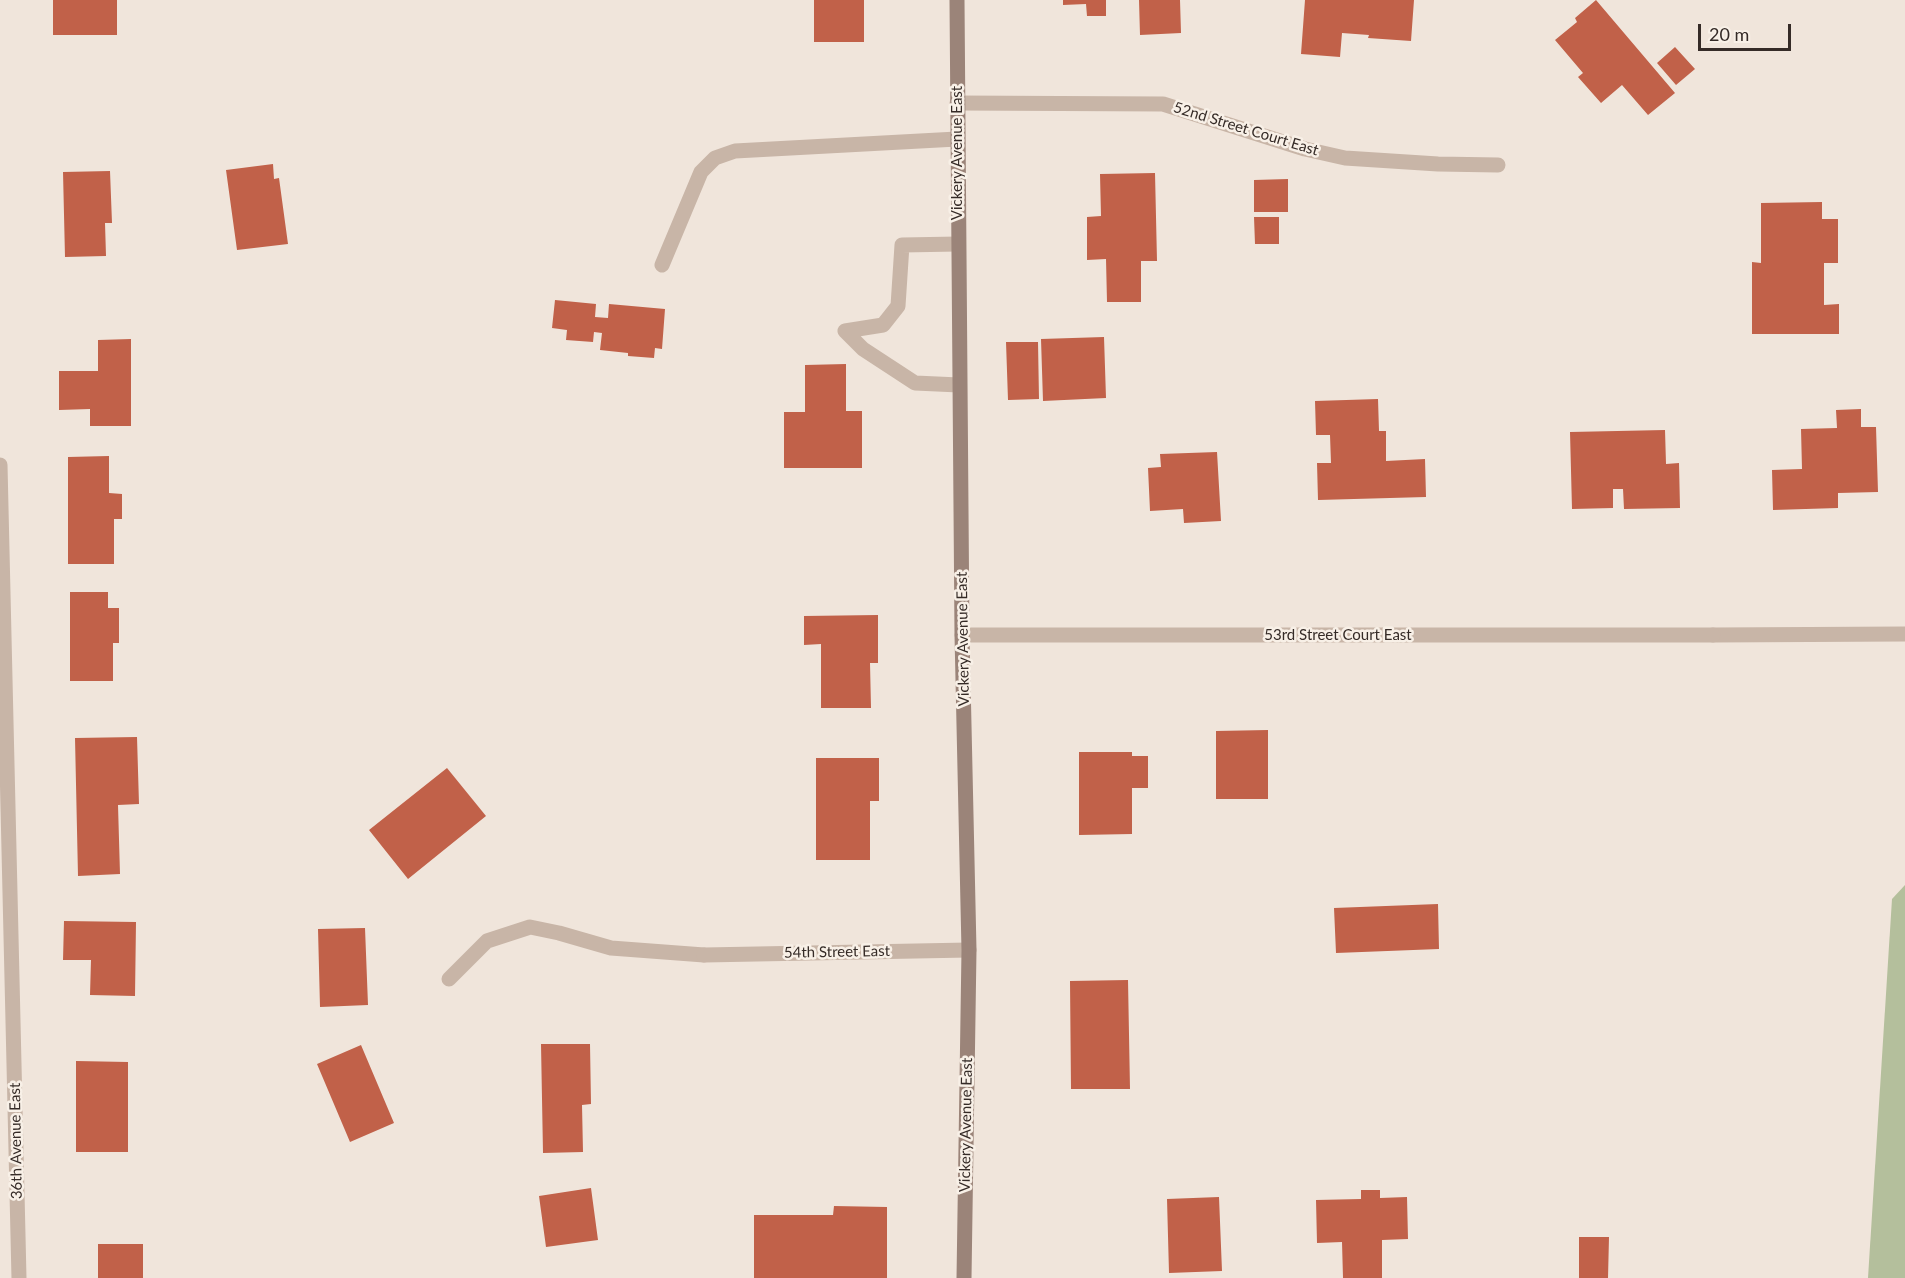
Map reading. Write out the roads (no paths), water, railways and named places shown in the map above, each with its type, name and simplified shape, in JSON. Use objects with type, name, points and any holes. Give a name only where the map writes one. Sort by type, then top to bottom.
[{"type":"street","name":"Vickery Avenue East","points":[[957,0],[962,635],[969,950],[964,1278]]},
{"type":"street","name":"52nd Street Court East","points":[[957,103],[1163,104],[1305,149],[1345,158],[1498,165]]},
{"type":"street","points":[[662,265],[701,172],[715,158],[735,151],[957,139]]},
{"type":"street","points":[[958,244],[902,245],[898,306],[883,325],[845,331],[863,349],[915,383],[959,385]]},
{"type":"street","name":"36th Avenue East","points":[[0,465],[19,1278]]},
{"type":"street","name":"53rd Street Court East","points":[[962,635],[1905,634]]},
{"type":"street","name":"54th Street East","points":[[449,979],[488,941],[530,927],[611,948],[704,955],[969,950]]}]
